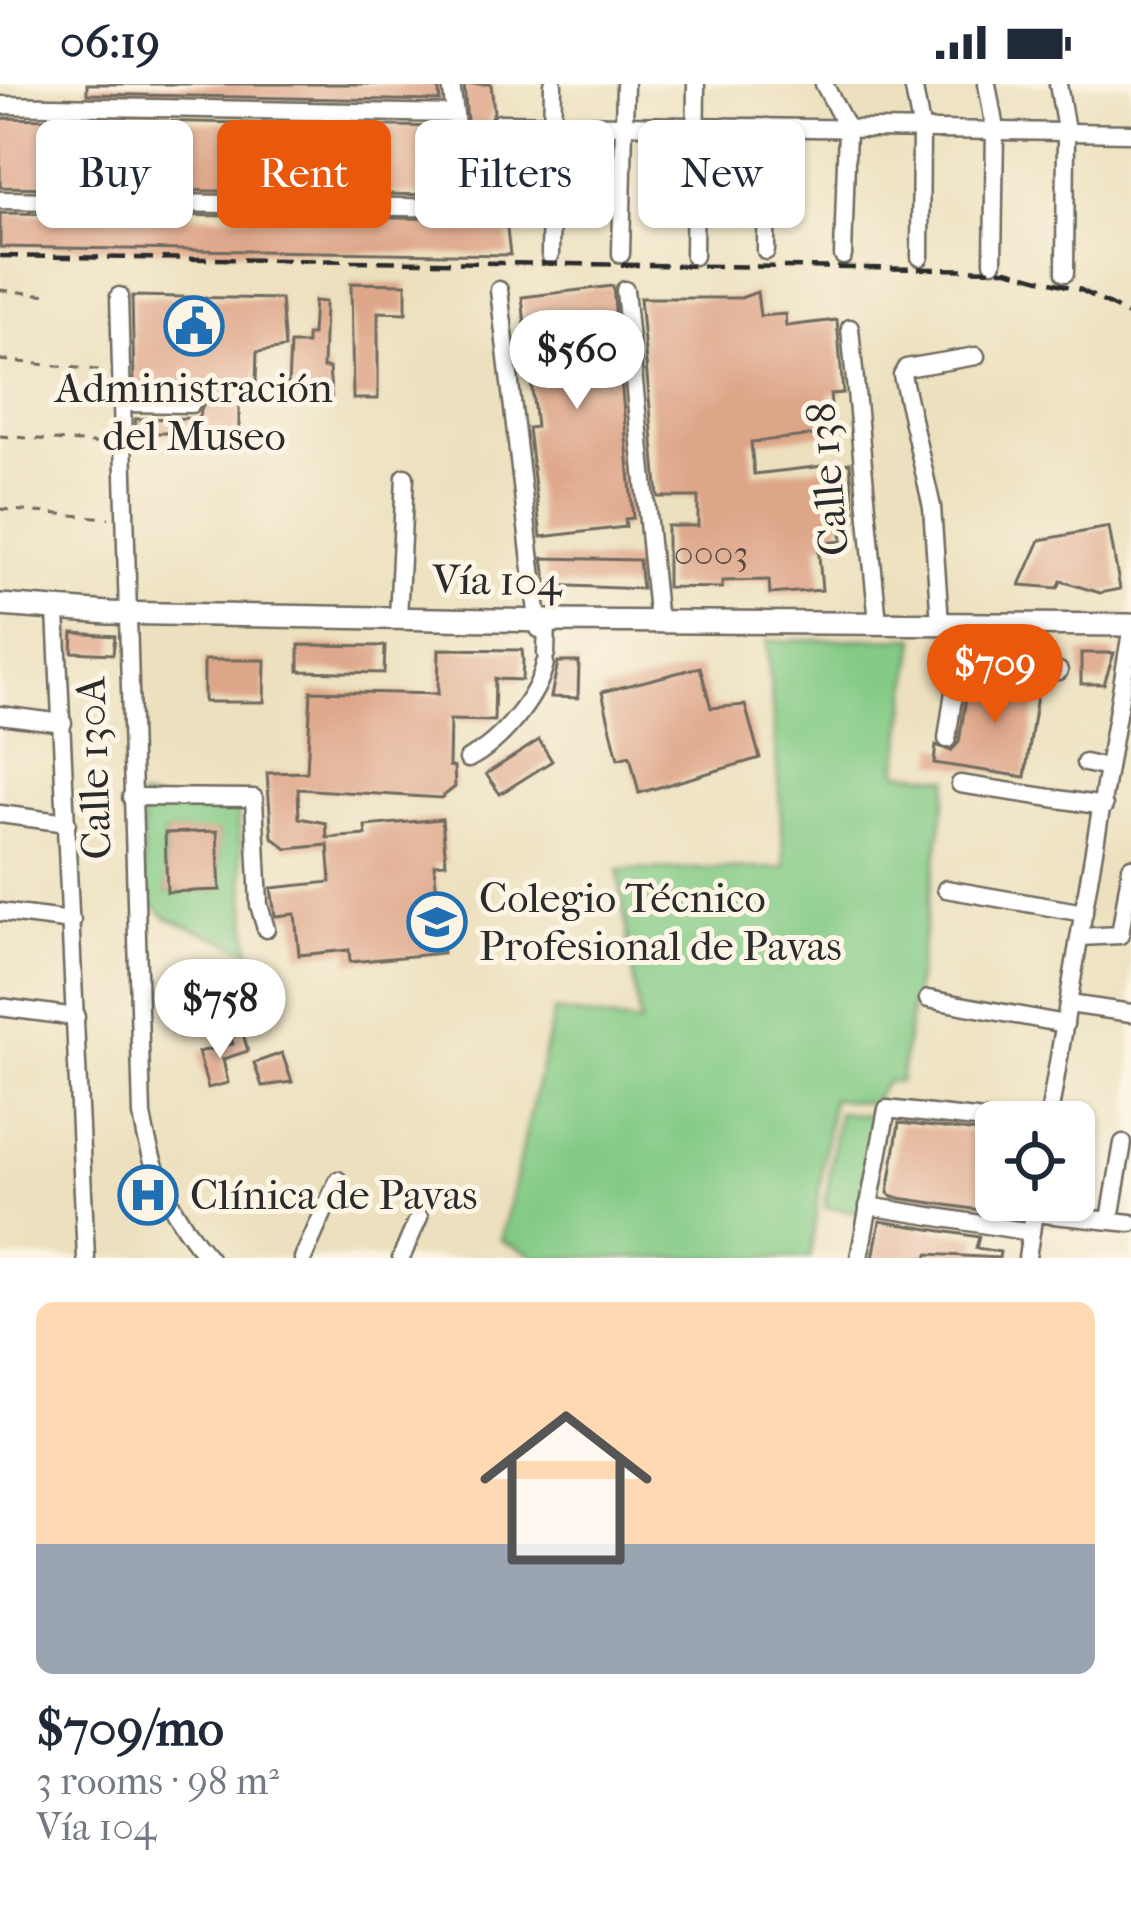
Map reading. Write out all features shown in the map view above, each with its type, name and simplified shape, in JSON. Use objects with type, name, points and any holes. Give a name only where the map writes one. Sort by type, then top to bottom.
[{"type":"main road","name":"Vía 104","points":[[0,605],[124,614],[542,624],[994,623],[1131,629]]},
{"type":"street","points":[[22,105],[27,84]]},
{"type":"street","points":[[78,106],[80,84]]},
{"type":"street","points":[[0,200],[461,208],[451,84]]},
{"type":"street","points":[[552,120],[553,84]]},
{"type":"street","points":[[621,254],[625,84]]},
{"type":"street","points":[[695,120],[696,84]]},
{"type":"street","points":[[824,84],[847,128],[843,256]]},
{"type":"street","points":[[913,84],[921,127],[920,256]]},
{"type":"street","points":[[986,84],[995,129],[993,262]]},
{"type":"street","points":[[1058,84],[1066,130],[1065,273]]},
{"type":"street","points":[[0,105],[455,114]]},
{"type":"street","points":[[614,124],[638,124]]},
{"type":"street","points":[[805,127],[1131,133]]},
{"type":"street","points":[[550,228],[550,255]]},
{"type":"street","points":[[694,228],[694,256]]},
{"type":"street","points":[[766,228],[766,251]]},
{"type":"street","points":[[468,759],[509,724],[535,689],[545,658],[499,290]]},
{"type":"street","points":[[625,290],[658,613]]},
{"type":"street","name":"Calle 130A","points":[[119,296],[124,614],[142,1115],[158,1180],[184,1229],[209,1258]]},
{"type":"street","name":"Calle 138","points":[[850,328],[878,623]]},
{"type":"street","points":[[940,623],[932,507],[902,375],[906,368],[976,356]]},
{"type":"street","points":[[121,403],[191,404]]},
{"type":"street","points":[[398,618],[405,477]]},
{"type":"street","points":[[56,611],[86,1258]]},
{"type":"street","points":[[947,739],[964,623]]},
{"type":"street","points":[[988,662],[994,623]]},
{"type":"street","points":[[1052,1101],[1131,629]]},
{"type":"street","points":[[958,658],[1059,670]]},
{"type":"street","points":[[0,716],[63,723]]},
{"type":"street","points":[[1085,763],[1108,768]]},
{"type":"street","points":[[960,784],[1104,806]]},
{"type":"street","points":[[131,796],[254,798],[259,905],[266,928]]},
{"type":"street","points":[[0,814],[68,823]]},
{"type":"street","points":[[1080,937],[1120,935],[1131,867]]},
{"type":"street","points":[[946,889],[1084,913]]},
{"type":"street","points":[[0,912],[72,921]]},
{"type":"street","points":[[928,999],[1066,1024]]},
{"type":"street","points":[[1069,1004],[1131,1013]]},
{"type":"street","points":[[0,1007],[76,1018]]},
{"type":"street","points":[[859,1258],[887,1109],[975,1119]]},
{"type":"street","points":[[1110,1219],[1123,1143]]},
{"type":"street","points":[[303,1258],[338,1180]]},
{"type":"street","points":[[868,1206],[975,1212]]},
{"type":"street","points":[[401,1258],[419,1217]]},
{"type":"street","points":[[1027,1258],[1033,1221]]},
{"type":"street","points":[[1081,1221],[1131,1222]]},
{"type":"path","points":[[0,290],[49,295]]},
{"type":"path","points":[[0,360],[120,371]]},
{"type":"path","points":[[0,436],[121,445]]},
{"type":"path","points":[[0,509],[122,519]]},
{"type":"green space","points":[[916,638],[897,772],[949,778],[900,1082],[887,1081],[871,1103],[832,1099],[810,1258],[538,1258],[501,1240],[554,1011],[640,1024],[618,870],[785,868],[767,641]]},
{"type":"green space","points":[[142,798],[191,807],[237,805],[250,951],[167,918],[144,896]],"holes":[[[217,832],[219,889],[167,892],[165,833]]]},
{"type":"green space","points":[[838,1112],[874,1116],[862,1212],[825,1208]]},
{"type":"building","points":[[87,84],[438,84],[440,101],[87,94]]},
{"type":"building","points":[[464,84],[491,84],[494,112],[489,120],[467,120]]},
{"type":"building","points":[[0,118],[98,120],[36,120],[36,188],[0,187]]},
{"type":"building","points":[[193,122],[217,122],[217,191],[193,191]]},
{"type":"building","points":[[391,126],[415,126],[415,195],[391,194]]},
{"type":"building","points":[[0,213],[36,213],[36,228],[193,228],[193,215],[217,216],[217,228],[391,228],[391,218],[415,218],[415,228],[507,228],[510,255],[0,247]]},
{"type":"building","points":[[351,283],[406,284],[406,313],[378,312],[378,399],[353,399]]},
{"type":"building","points":[[613,286],[633,518],[625,519],[626,527],[541,537],[528,428],[536,427],[522,297]]},
{"type":"building","points":[[757,292],[760,316],[785,314],[786,326],[837,320],[843,393],[830,394],[834,433],[751,442],[754,474],[850,463],[855,520],[839,522],[842,541],[818,544],[822,590],[770,594],[769,580],[722,581],[722,588],[667,587],[667,526],[698,526],[698,497],[658,497],[640,298],[741,298]]},
{"type":"building","name":"Administración del Museo","points":[[132,296],[281,299],[285,348],[257,352],[256,382],[239,382],[239,433],[136,433],[135,419],[198,418],[204,403],[198,383],[134,384]]},
{"type":"building","points":[[314,301],[325,302],[323,368],[329,368],[332,404],[301,403],[302,388],[288,387],[290,344],[307,344]]},
{"type":"building","points":[[1109,527],[1120,589],[1100,593],[1061,581],[1058,588],[1020,585],[1040,540]]},
{"type":"building","points":[[543,558],[639,560],[642,589],[547,585]]},
{"type":"building","points":[[73,633],[115,636],[113,654],[72,652]]},
{"type":"building","points":[[299,645],[385,646],[384,673],[299,671]]},
{"type":"building","points":[[439,649],[522,650],[522,680],[495,679],[494,721],[450,720],[449,766],[454,767],[455,787],[441,798],[298,789],[299,818],[326,823],[327,838],[366,835],[365,826],[442,819],[446,863],[434,864],[443,953],[350,962],[349,950],[299,955],[295,914],[275,916],[271,888],[331,882],[328,845],[287,849],[272,837],[267,773],[307,772],[311,691],[438,694]]},
{"type":"building","points":[[1081,653],[1114,653],[1104,684],[1081,684]]},
{"type":"building","points":[[204,660],[265,660],[264,702],[204,702]]},
{"type":"building","points":[[558,662],[579,662],[578,698],[551,697]]},
{"type":"building","points":[[700,667],[711,708],[745,705],[760,758],[639,793],[630,756],[618,759],[602,692]]},
{"type":"building","points":[[970,673],[1039,681],[1025,777],[934,763],[936,745],[951,751],[959,742]]},
{"type":"building","points":[[539,740],[552,761],[500,794],[486,774]]},
{"type":"building","points":[[217,831],[220,890],[167,892],[165,833]]},
{"type":"building","points":[[243,1034],[248,1051],[223,1059],[228,1083],[208,1088],[198,1052],[233,1044],[231,1037]]},
{"type":"building","points":[[282,1053],[292,1082],[262,1086],[254,1063]]},
{"type":"building","points":[[899,1123],[975,1132],[975,1209],[888,1193]]},
{"type":"building","points":[[880,1221],[979,1237],[976,1248],[1000,1252],[999,1258],[928,1254],[927,1258],[873,1258]]},
{"type":"railway","points":[[0,256],[1007,270],[1081,290],[1131,316]]},
{"type":"place","name":"Administración del Museo","points":[[194,326]]},
{"type":"place","name":"Colegio Técnico Profesional de Pavas","points":[[437,922]]},
{"type":"place","name":"Clínica de Pavas","points":[[148,1195]]}]
